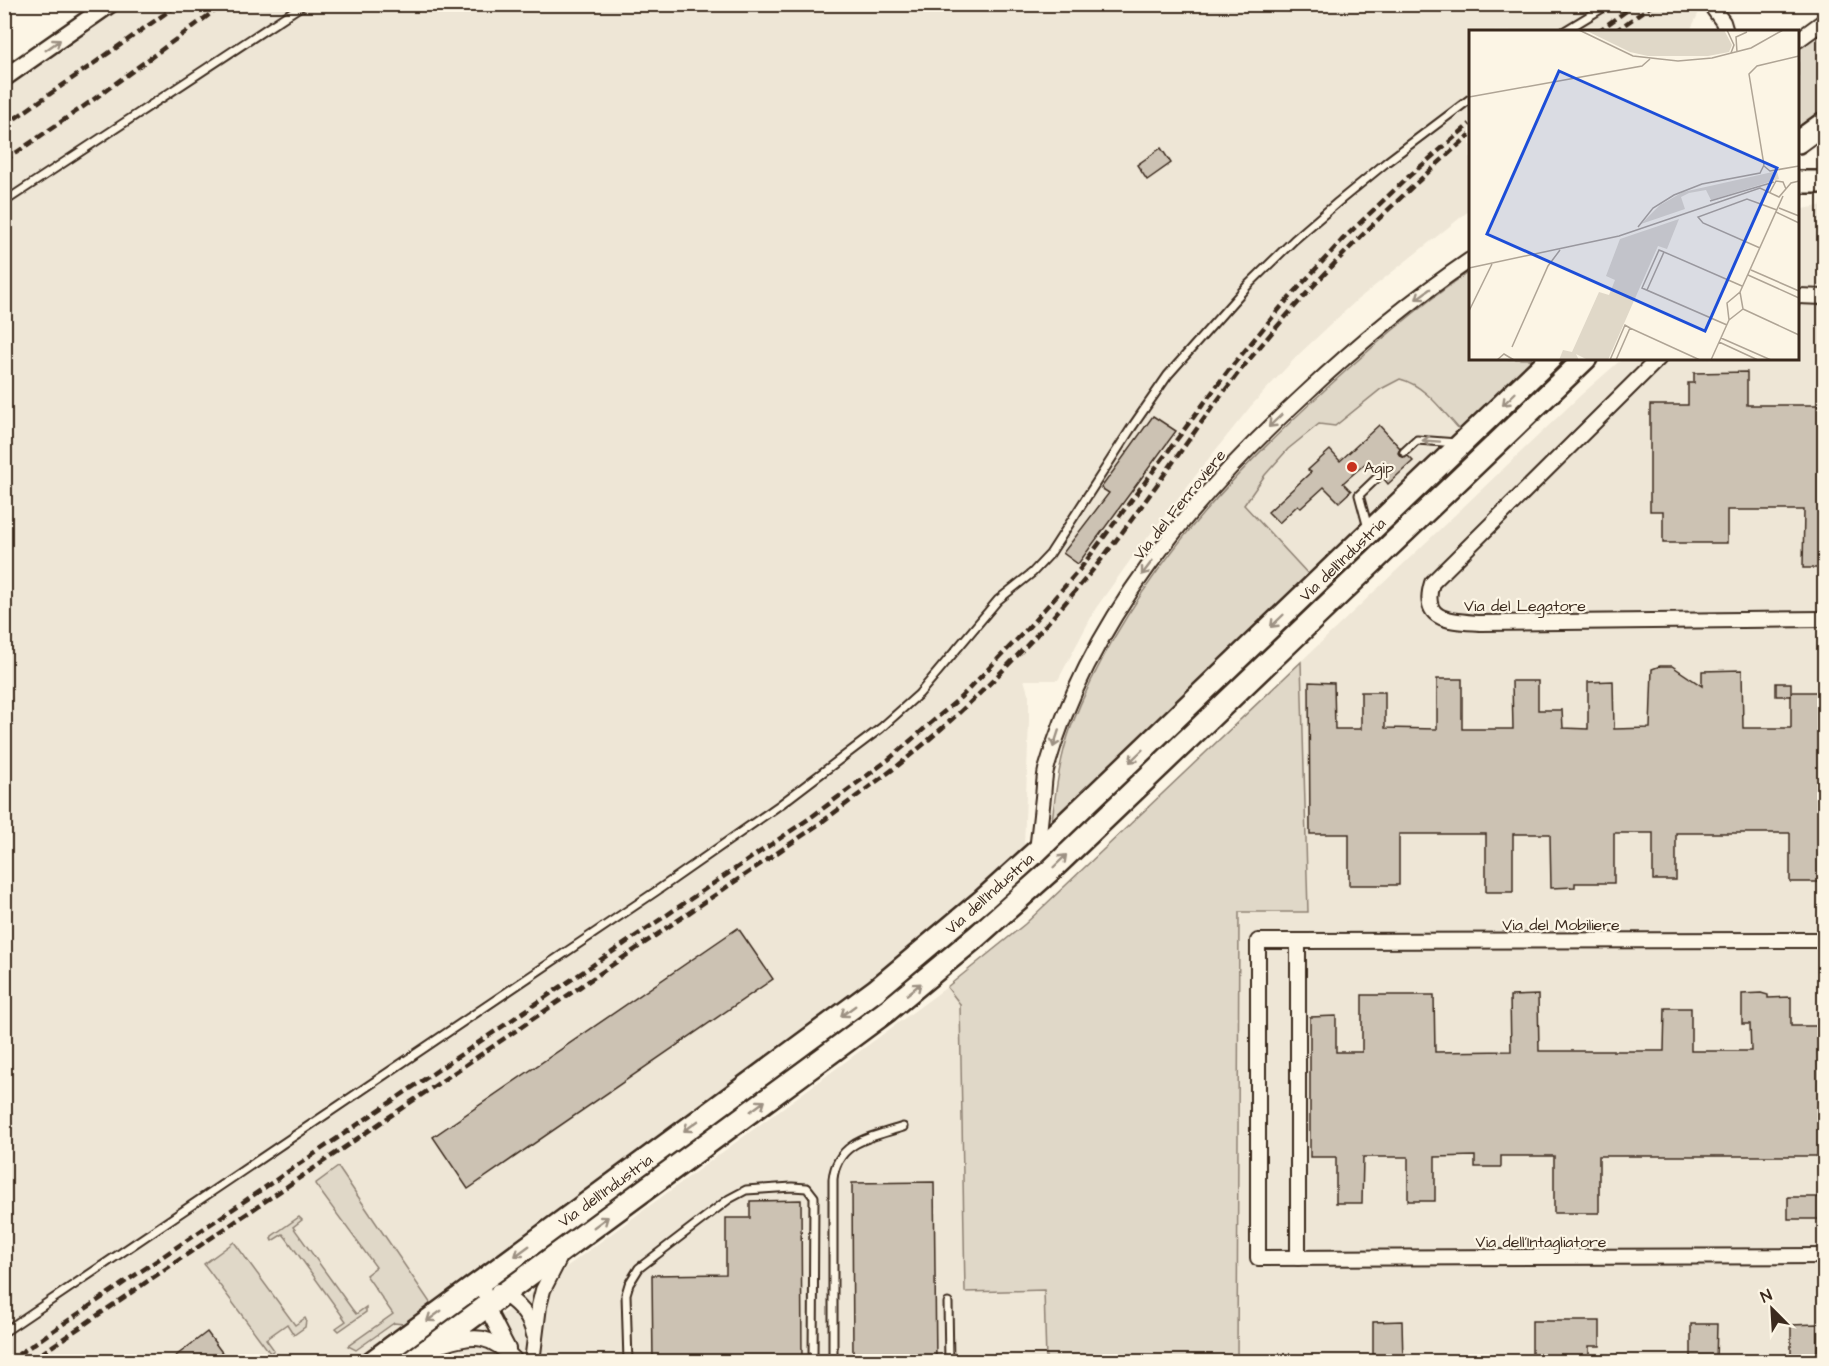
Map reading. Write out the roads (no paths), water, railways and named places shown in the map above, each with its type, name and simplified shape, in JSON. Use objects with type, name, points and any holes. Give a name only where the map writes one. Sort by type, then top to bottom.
[{"type":"main road","points":[[1799,141],[1824,123]]},
{"type":"main road","points":[[1799,182],[1824,182]]},
{"type":"main road","name":"Via dell'Industria","points":[[372,1362],[876,990],[983,900],[1037,851],[1549,360]]},
{"type":"main road","name":"Via dell'Industria","points":[[415,1358],[887,1011],[977,936],[1068,854],[1584,360]]},
{"type":"street","points":[[4,78],[110,4]]},
{"type":"street","points":[[1710,4],[1724,27]]},
{"type":"street","points":[[1799,39],[1824,21]]},
{"type":"street","name":"Via del Ferroviere","points":[[1037,851],[1045,772],[1061,724],[1083,671],[1143,573],[1189,514],[1237,459],[1291,406],[1354,348],[1469,261]]},
{"type":"street","points":[[1799,296],[1824,297]]},
{"type":"street","name":"Via del Legatore","points":[[1657,360],[1432,583],[1428,594],[1430,609],[1437,616],[1448,621],[1480,622],[1824,619]]},
{"type":"street","name":"Via del Mobiliere","points":[[1258,1258],[1258,941],[1824,940]]},
{"type":"street","points":[[1298,941],[1298,1258]]},
{"type":"street","points":[[532,1362],[543,1290],[565,1247]]},
{"type":"street","name":"Via dell'Intagliatore","points":[[1258,1258],[1824,1256]]},
{"type":"street","points":[[481,1281],[495,1299],[497,1330],[515,1360]]},
{"type":"street","points":[[495,1299],[519,1305],[532,1328],[535,1340]]},
{"type":"street","points":[[415,1358],[441,1345],[462,1338],[474,1337],[494,1342],[515,1360]]},
{"type":"lane","points":[[4,202],[304,4]]},
{"type":"lane","points":[[1566,30],[1609,4]]},
{"type":"lane","points":[[4,1332],[645,898],[781,804],[881,728],[919,694],[998,600],[1032,573],[1050,554],[1168,375],[1248,285],[1294,240],[1338,202],[1469,100]]},
{"type":"lane","points":[[1404,452],[1417,440],[1463,443]]},
{"type":"lane","points":[[1369,533],[1359,495],[1380,475]]},
{"type":"lane","points":[[833,1362],[834,1167],[842,1155],[855,1143],[903,1127]]},
{"type":"lane","points":[[628,1362],[626,1294],[639,1268],[729,1199],[746,1190],[792,1187],[807,1188],[814,1197],[813,1362]]},
{"type":"lane","points":[[948,1304],[949,1362]]},
{"type":"railway","points":[[4,126],[179,4]]},
{"type":"railway","points":[[4,161],[90,102],[224,4]]},
{"type":"railway","points":[[1600,30],[1636,4]]},
{"type":"railway","points":[[1617,30],[1654,4]]},
{"type":"railway","points":[[7,1362],[810,818],[888,760],[961,697],[1027,629],[1080,569],[1228,371],[1281,307],[1342,240],[1407,178],[1469,125]]},
{"type":"railway","points":[[29,1362],[815,827],[922,746],[996,677],[1065,603],[1125,528],[1236,376],[1290,312],[1347,250],[1469,136]]},
{"type":"place","name":"Agip","points":[[1352,467]]}]
